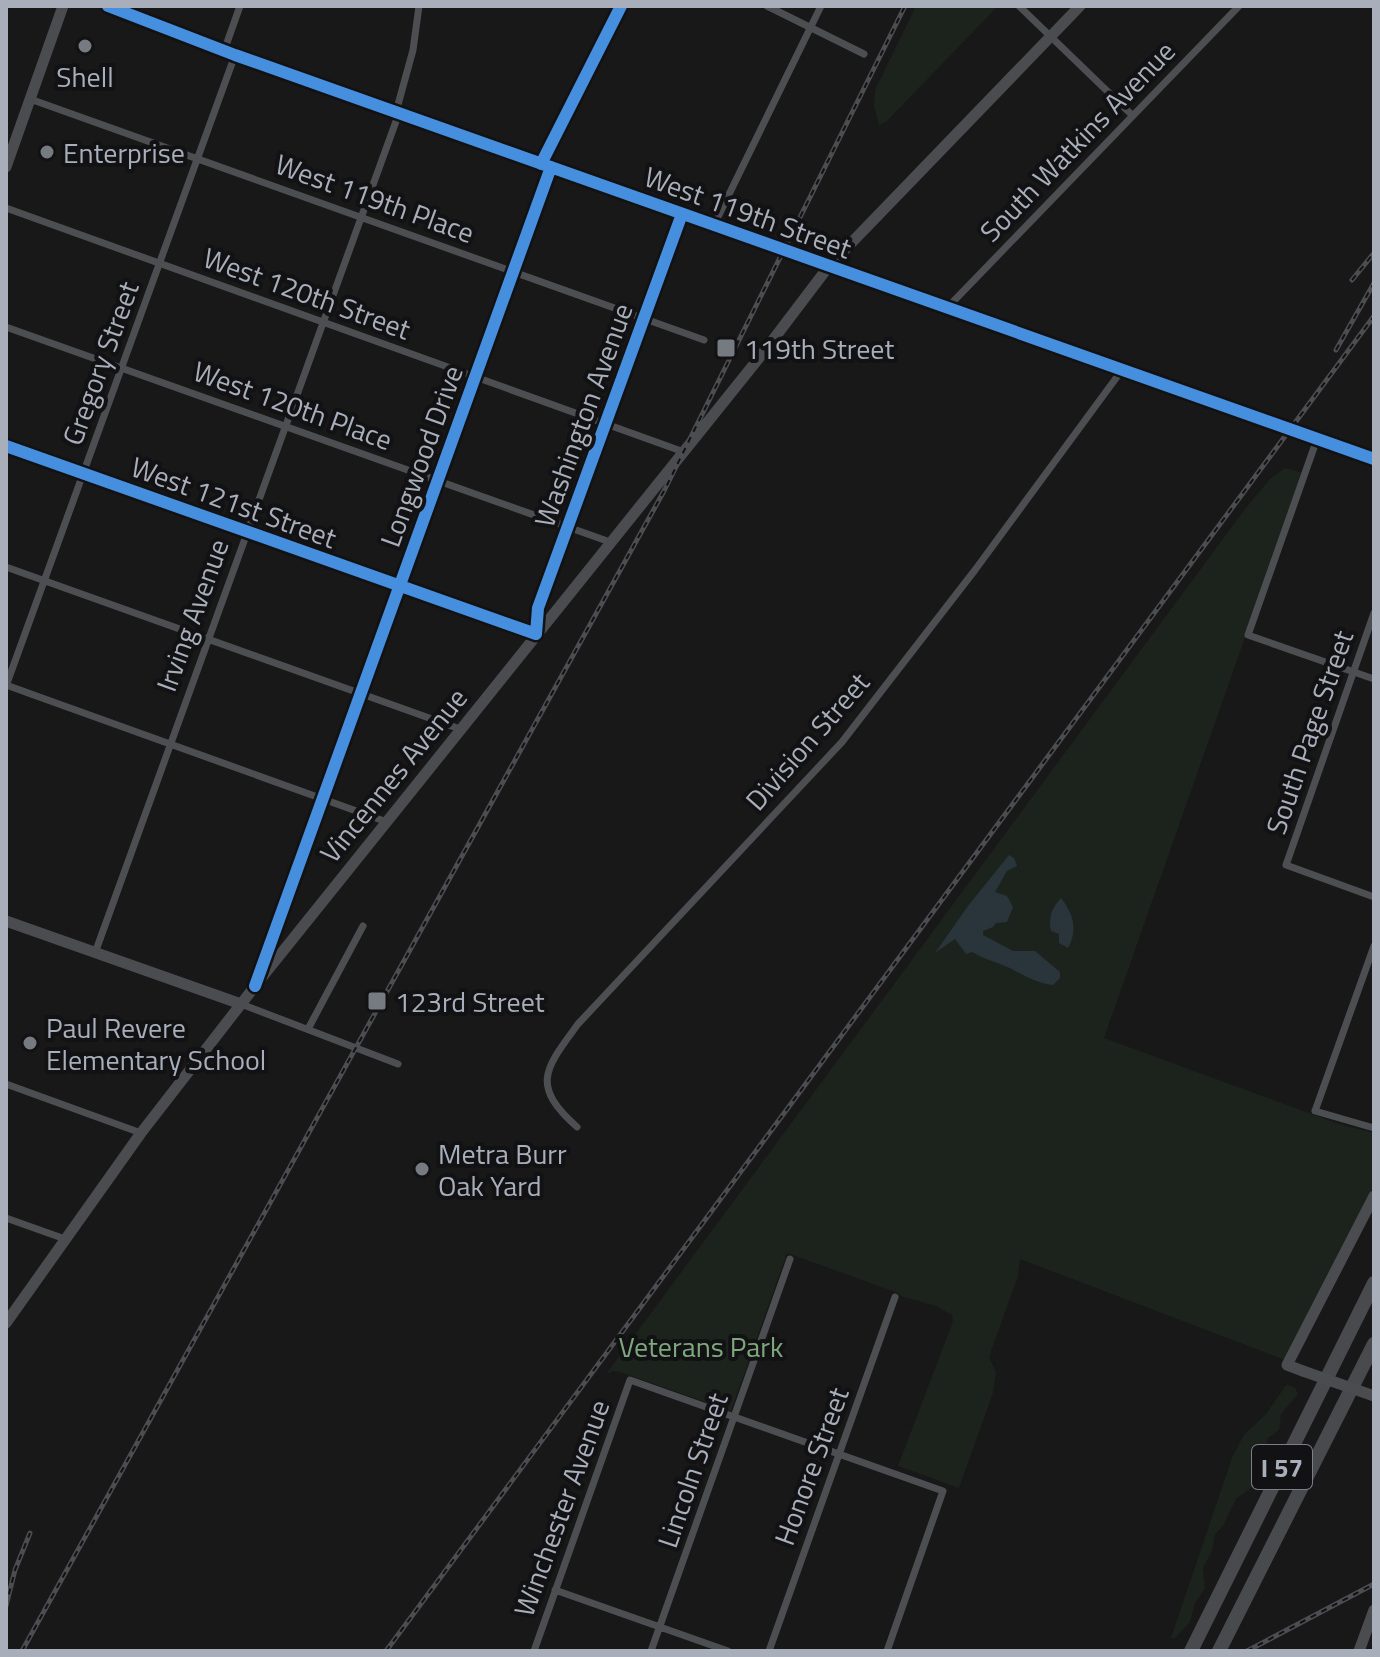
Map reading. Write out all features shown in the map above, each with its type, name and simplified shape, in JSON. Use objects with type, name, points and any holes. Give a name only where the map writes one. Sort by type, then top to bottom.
[{"type":"highway","name":"I 57","points":[[1191,1651],[1374,1283]]},
{"type":"highway","name":"I 57","points":[[1219,1651],[1374,1344]]},
{"type":"highway","points":[[1228,1651],[1260,1569]]},
{"type":"main road","points":[[6,167],[63,6]]},
{"type":"main road","name":"West 119th Street","points":[[108,6],[230,53],[1374,459]]},
{"type":"main road","points":[[546,166],[621,6]]},
{"type":"main road","name":"Vincennes Avenue","points":[[6,1323],[141,1133],[255,986],[763,353],[829,266],[1080,6]]},
{"type":"main road","points":[[6,921],[241,1004]]},
{"type":"main road","points":[[1374,1196],[1287,1365],[1374,1396]]},
{"type":"main road","points":[[1365,1645],[1374,1610]]},
{"type":"street","name":"Gregory Street","points":[[6,685],[198,159],[230,53],[240,6]]},
{"type":"street","name":"Irving Avenue","points":[[95,953],[398,113],[413,50],[419,6]]},
{"type":"street","points":[[767,6],[864,54]]},
{"type":"street","points":[[714,225],[821,6]]},
{"type":"street","points":[[1019,6],[1132,115]]},
{"type":"street","name":"South Watkins Avenue","points":[[947,308],[1239,6]]},
{"type":"street","name":"West 119th Place","points":[[30,99],[704,340]]},
{"type":"street","name":"Longwood Drive","points":[[255,986],[514,271],[546,166]]},
{"type":"street","name":"West 120th Street","points":[[6,208],[684,452]]},
{"type":"street","name":"Washington Avenue","points":[[536,634],[538,608],[682,214]]},
{"type":"street","name":"West 120th Place","points":[[6,327],[610,542]]},
{"type":"street","name":"Division Street","points":[[577,1127],[565,1117],[549,1093],[545,1076],[554,1056],[578,1024],[842,742],[975,570],[1122,370]]},
{"type":"street","points":[[1317,439],[1248,635],[1374,679]]},
{"type":"street","name":"West 121st Street","points":[[6,446],[536,634]]},
{"type":"street","points":[[6,567],[460,729]]},
{"type":"street","name":"South Page Street","points":[[1374,613],[1286,865],[1374,897]]},
{"type":"street","points":[[6,685],[387,822]]},
{"type":"street","points":[[308,1029],[363,926]]},
{"type":"street","points":[[1374,946],[1315,1111],[1374,1128]]},
{"type":"street","points":[[241,1004],[398,1064]]},
{"type":"street","points":[[6,1084],[141,1133]]},
{"type":"street","points":[[6,1218],[65,1239]]},
{"type":"street","name":"Lincoln Street","points":[[651,1651],[790,1259]]},
{"type":"street","name":"Honore Street","points":[[769,1651],[895,1297]]},
{"type":"street","name":"Winchester Avenue","points":[[534,1651],[630,1380],[734,1417]]},
{"type":"street","points":[[734,1417],[943,1491],[887,1651]]},
{"type":"street","points":[[555,1590],[728,1651]]},
{"type":"green space","points":[[916,6],[998,6],[886,122],[879,125],[874,106],[875,90]]},
{"type":"green space","name":"Veterans Park","points":[[1285,468],[1303,473],[1104,1038],[1339,1124],[1374,1133],[1374,1185],[1285,1360],[1020,1259],[1018,1276],[989,1357],[996,1372],[993,1393],[959,1488],[898,1466],[953,1321],[952,1315],[936,1306],[787,1253],[731,1411],[620,1372],[606,1374],[1245,509],[1270,479]]},
{"type":"green space","points":[[1286,1385],[1295,1387],[1298,1394],[1281,1414],[1279,1430],[1268,1438],[1252,1487],[1236,1499],[1223,1526],[1215,1534],[1212,1551],[1203,1568],[1205,1588],[1195,1603],[1190,1622],[1175,1638],[1171,1638],[1233,1455],[1244,1435],[1266,1414]]},
{"type":"shaded area","points":[[1009,855],[1017,866],[1007,871],[995,892],[1007,896],[1013,907],[1007,922],[996,923],[983,931],[983,935],[1013,951],[1035,951],[1060,972],[1060,978],[1053,985],[1031,979],[972,952],[966,954],[955,939],[935,953]]},
{"type":"shaded area","points":[[1061,898],[1074,928],[1068,948],[1059,943],[1059,934],[1051,931],[1050,926],[1055,905]]},
{"type":"railway","points":[[22,1651],[664,491],[905,6]]},
{"type":"railway","points":[[1352,280],[1374,253]]},
{"type":"railway","points":[[1336,350],[1374,283]]},
{"type":"railway","points":[[386,1651],[1374,316]]},
{"type":"railway","points":[[6,1606],[15,1570],[30,1533]]},
{"type":"railway","points":[[1247,1651],[1374,1584]]},
{"type":"cycle path","points":[[108,6],[235,55],[1374,459]]},
{"type":"cycle path","points":[[541,164],[621,6]]},
{"type":"cycle path","points":[[255,986],[551,167]]},
{"type":"cycle path","points":[[6,446],[536,634],[538,608],[682,214]]},
{"type":"place","name":"Shell","points":[[85,46]]},
{"type":"place","name":"Enterprise","points":[[47,152]]},
{"type":"place","name":"119th Street","points":[[726,348]]},
{"type":"place","name":"123rd Street","points":[[377,1001]]},
{"type":"place","name":"Paul Revere Elementary School","points":[[30,1043]]},
{"type":"place","name":"Metra Burr Oak Yard","points":[[422,1169]]}]
